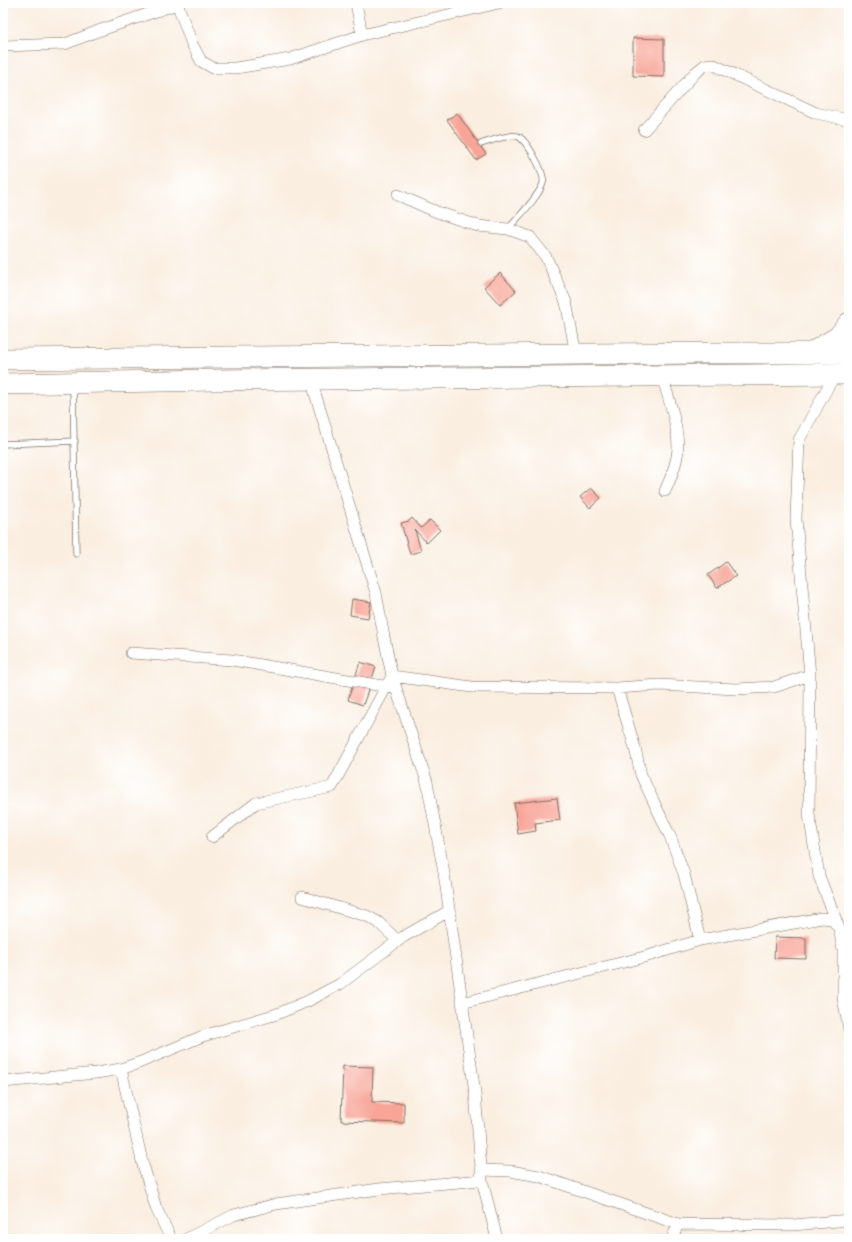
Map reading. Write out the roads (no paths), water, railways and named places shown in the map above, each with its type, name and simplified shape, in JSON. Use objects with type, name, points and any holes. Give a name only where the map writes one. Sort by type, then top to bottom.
[{"type":"highway","points":[[810,353],[838,337],[849,323]]},
{"type":"highway","points":[[3,359],[849,353]]},
{"type":"highway","points":[[3,384],[842,374]]},
{"type":"street","points":[[356,3],[362,35]]},
{"type":"street","points":[[3,46],[65,44],[177,4],[192,44],[201,61],[213,68],[236,68],[290,59],[362,35],[499,3]]},
{"type":"street","points":[[644,130],[696,73],[705,65],[712,64],[816,113],[849,120]]},
{"type":"street","points":[[398,194],[437,212],[471,224],[508,229],[530,238],[546,257],[566,302],[576,354]]},
{"type":"street","points":[[842,374],[799,440],[796,519],[810,675],[809,814],[819,876],[839,928],[843,950],[843,998],[849,1029]]},
{"type":"street","points":[[662,376],[674,416],[678,449],[674,471],[665,491]]},
{"type":"street","points":[[212,837],[256,803],[332,787],[391,687],[392,676],[376,592],[311,380]]},
{"type":"street","points":[[131,653],[232,660],[391,687]]},
{"type":"street","points":[[392,676],[472,687],[617,688],[659,685],[736,689],[774,687],[810,675]]},
{"type":"street","points":[[391,687],[427,782],[444,873],[475,1093],[481,1175],[497,1239]]},
{"type":"street","points":[[617,688],[641,775],[670,836],[684,874],[700,940]]},
{"type":"street","points":[[302,897],[367,916],[378,922],[398,941]]},
{"type":"street","points":[[3,1082],[96,1073],[121,1069],[203,1036],[277,1014],[308,1001],[340,984],[398,941],[449,911]]},
{"type":"street","points":[[462,1003],[648,956],[700,940],[822,918],[832,919],[839,928]]},
{"type":"street","points":[[121,1069],[142,1161],[156,1208],[171,1239]]},
{"type":"street","points":[[186,1239],[234,1214],[276,1204],[510,1171],[539,1176],[678,1224],[793,1225],[849,1220]]},
{"type":"street","points":[[672,1239],[678,1224]]},
{"type":"lane","points":[[481,144],[510,136],[518,136],[525,142],[543,173],[544,181],[540,190],[508,229]]},
{"type":"lane","points":[[73,382],[76,554]]},
{"type":"lane","points":[[3,444],[75,441]]}]
